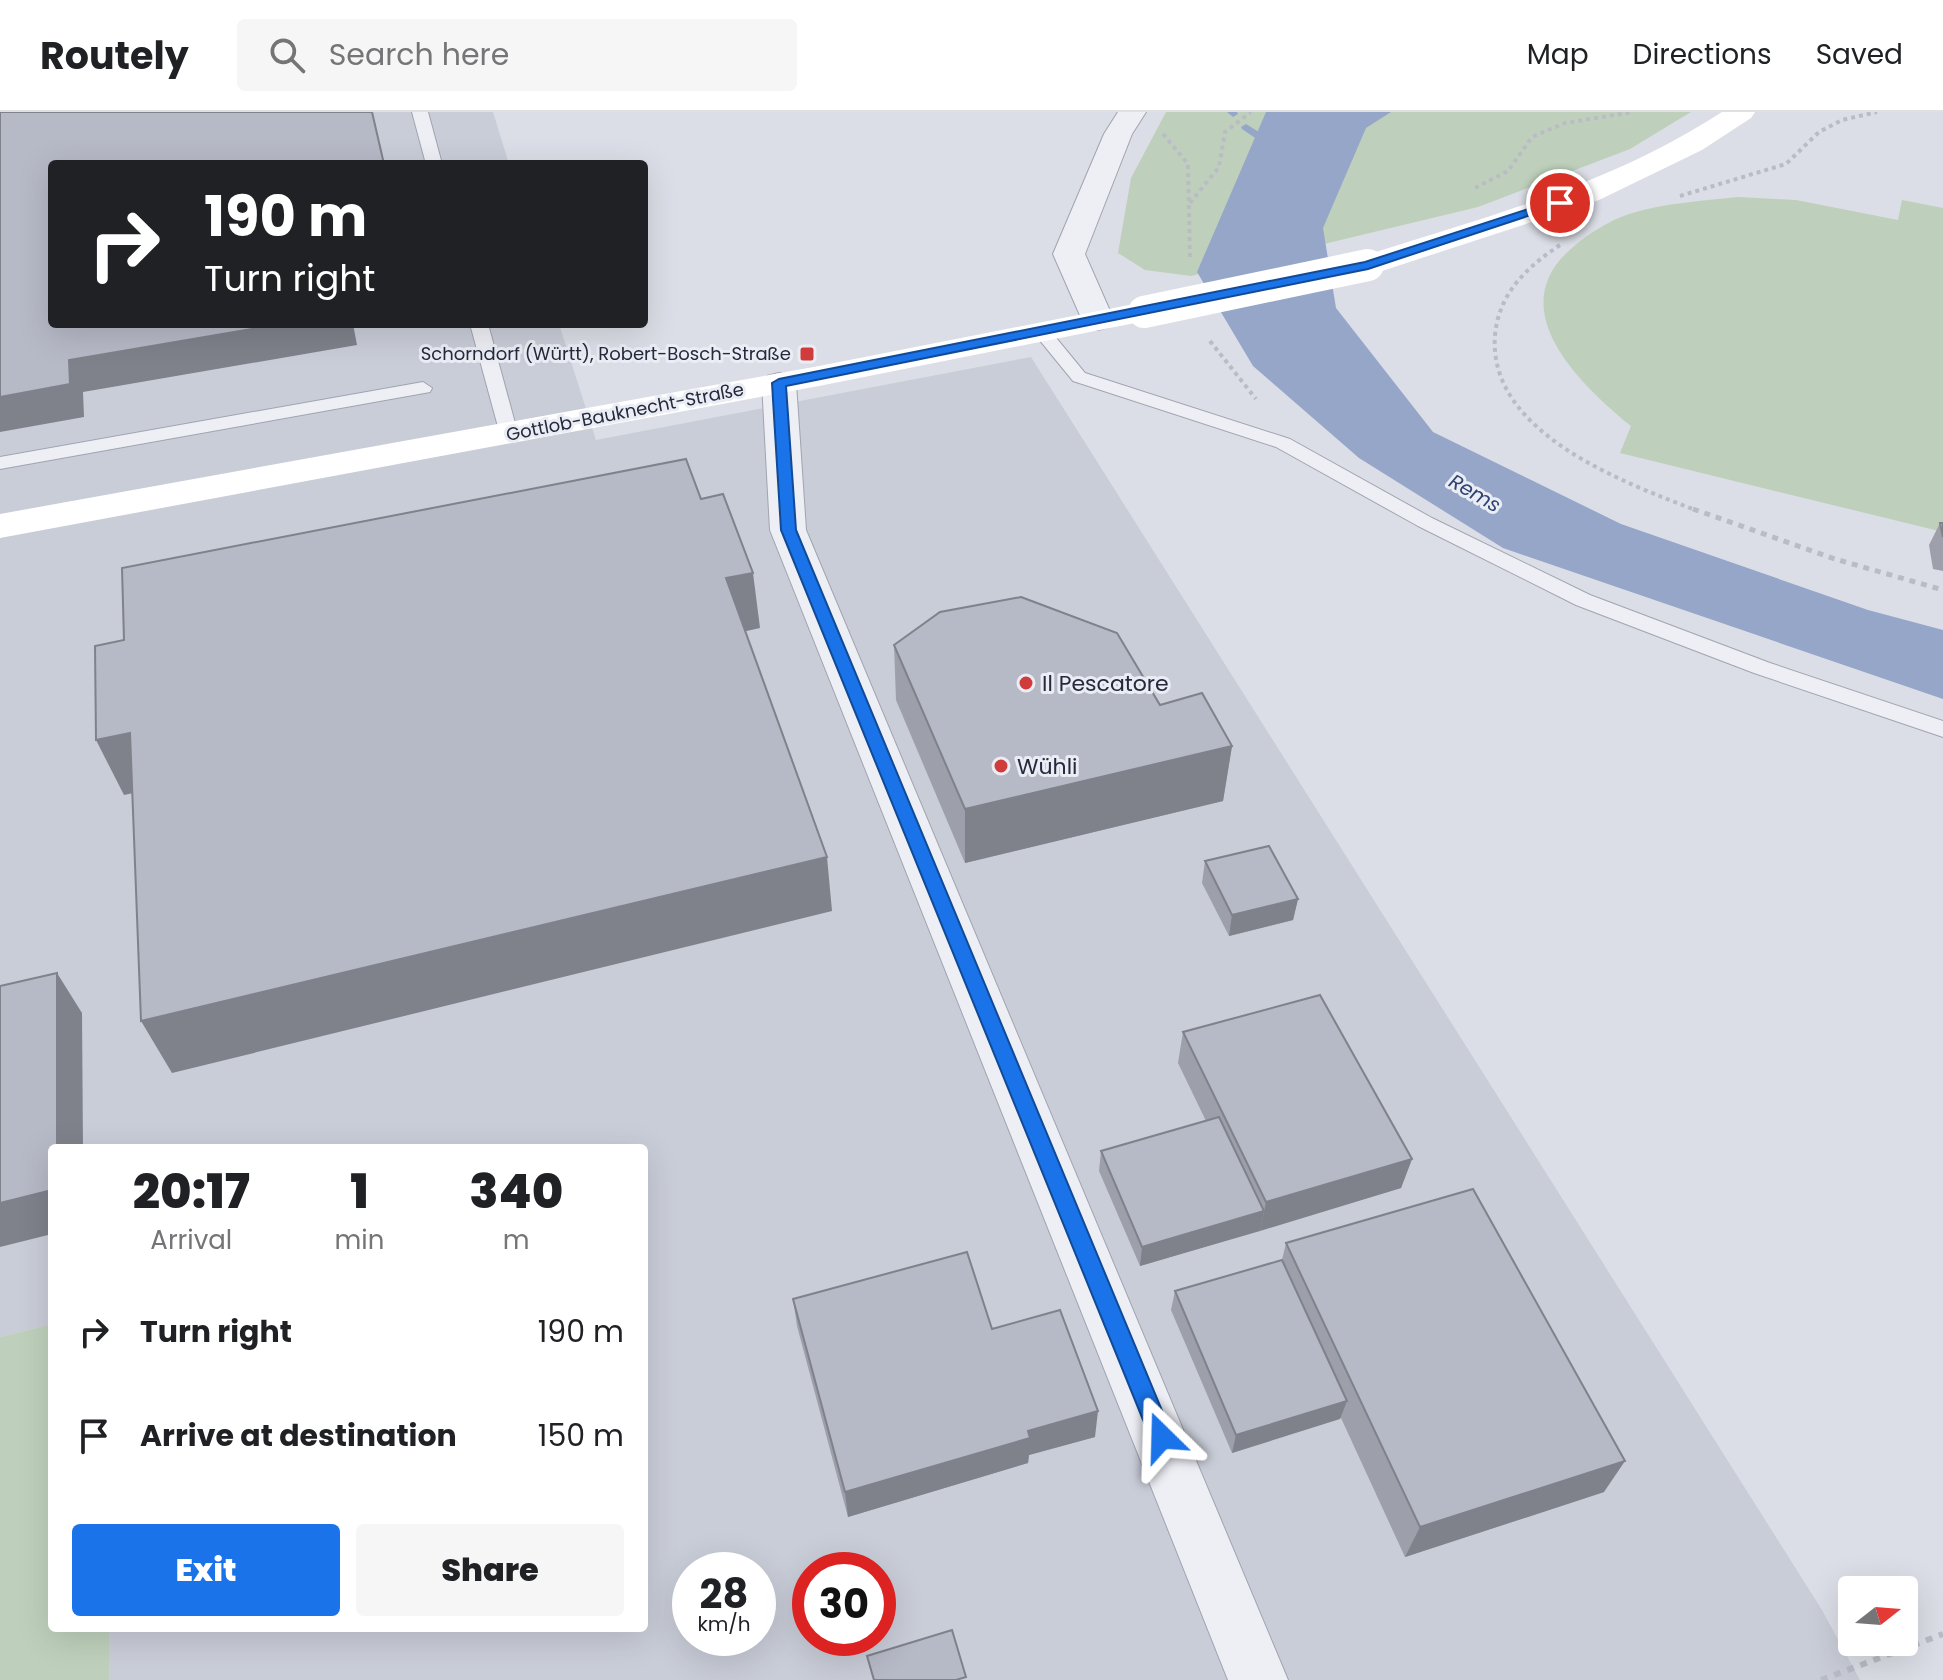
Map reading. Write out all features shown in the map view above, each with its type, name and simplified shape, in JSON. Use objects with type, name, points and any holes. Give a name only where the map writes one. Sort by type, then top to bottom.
[{"type":"street","name":"Gottlob-Bauknecht-Straße","points":[[0,526],[779,383],[1368,265],[1588,194],[1692,144],[1741,112]]},
{"type":"street","points":[[1098,320],[1069,254],[1118,134],[1130,116]]},
{"type":"street","points":[[779,383],[788,530],[1258,1680]]},
{"type":"lane","points":[[420,112],[433,160]]},
{"type":"lane","points":[[480,328],[509,434]]},
{"type":"lane","points":[[1042,332],[1079,377],[1283,443],[1425,522],[1583,600],[1762,668],[1943,729]]},
{"type":"lane","points":[[0,463],[423,388]]},
{"type":"path","points":[[1189,204],[1219,167],[1225,132],[1251,112]]},
{"type":"path","points":[[1449,240],[1455,199],[1508,171],[1532,137],[1565,123],[1593,121],[1608,114],[1633,112]]},
{"type":"path","points":[[1677,196],[1786,164],[1819,132],[1842,120],[1877,112]]},
{"type":"path","points":[[1130,116],[1163,134],[1188,164],[1190,263]]},
{"type":"path","points":[[1565,241],[1533,262],[1515,282],[1506,293],[1495,322],[1494,356],[1505,391],[1535,427],[1588,462],[1655,496],[1767,537],[1943,590]]},
{"type":"path","points":[[1202,331],[1278,426],[1283,443]]},
{"type":"path","points":[[1821,1680],[1943,1634]]},
{"type":"shaded area","points":[[0,112],[493,112],[508,160],[48,160],[48,328],[560,328],[596,440],[1031,357],[1822,1610],[1838,1639],[1838,1656],[1847,1656],[1860,1680],[109,1680],[109,1632],[648,1632],[648,1144],[48,1144],[48,1325],[0,1337]]},
{"type":"green space","points":[[1166,112],[1691,112],[1630,149],[1478,207],[1191,276],[1145,270],[1118,253],[1131,178]]},
{"type":"green space","points":[[1738,197],[1796,200],[1898,220],[1902,200],[1943,208],[1943,532],[1620,453],[1631,426],[1571,368],[1546,320],[1544,296],[1552,271],[1578,243],[1621,217],[1669,205]]},
{"type":"green space","points":[[48,1325],[48,1632],[109,1632],[109,1680],[0,1680],[0,1337]]},
{"type":"water","name":"Rems","points":[[1266,112],[1391,112],[1366,128],[1323,228],[1336,308],[1433,432],[1621,524],[1868,610],[1943,630],[1943,699],[1503,548],[1359,458],[1253,366],[1197,272]]},
{"type":"building","points":[[0,112],[372,112],[383,160],[48,160],[48,328],[257,328],[69,360],[70,384],[0,397]]},
{"type":"building","points":[[686,459],[701,499],[723,494],[753,573],[726,578],[827,857],[141,1021],[130,733],[96,740],[95,646],[124,640],[122,568]]},
{"type":"building","points":[[1021,597],[1117,633],[1160,705],[1202,693],[1232,746],[965,809],[894,645],[940,612]]},
{"type":"building","points":[[1269,846],[1298,899],[1232,915],[1205,861]]},
{"type":"building","points":[[57,973],[57,1144],[48,1144],[48,1191],[0,1203],[0,986]]},
{"type":"building","points":[[1320,995],[1412,1159],[1266,1202],[1183,1032]]},
{"type":"building","points":[[1219,1117],[1264,1211],[1142,1247],[1101,1151]]},
{"type":"building","points":[[1473,1189],[1625,1461],[1420,1527],[1286,1243]]},
{"type":"building","points":[[967,1252],[992,1329],[1060,1310],[1098,1411],[1028,1431],[1030,1438],[845,1492],[793,1299]]},
{"type":"building","points":[[1282,1260],[1347,1401],[1236,1435],[1175,1291]]},
{"type":"building","points":[[952,1630],[966,1677],[956,1680],[874,1680],[867,1656],[896,1656],[896,1647]]},
{"type":"waterway","points":[[1246,127],[1274,146]]},
{"type":"place","name":"Schorndorf (Württ), Robert-Bosch-Straße","points":[[807,354]]},
{"type":"place","name":"Il Pescatore","points":[[1026,683]]},
{"type":"place","name":"Wühli","points":[[1001,766]]},
{"type":"route","points":[[1162,1437],[788,530],[779,383],[1368,265],[1560,203]]}]
